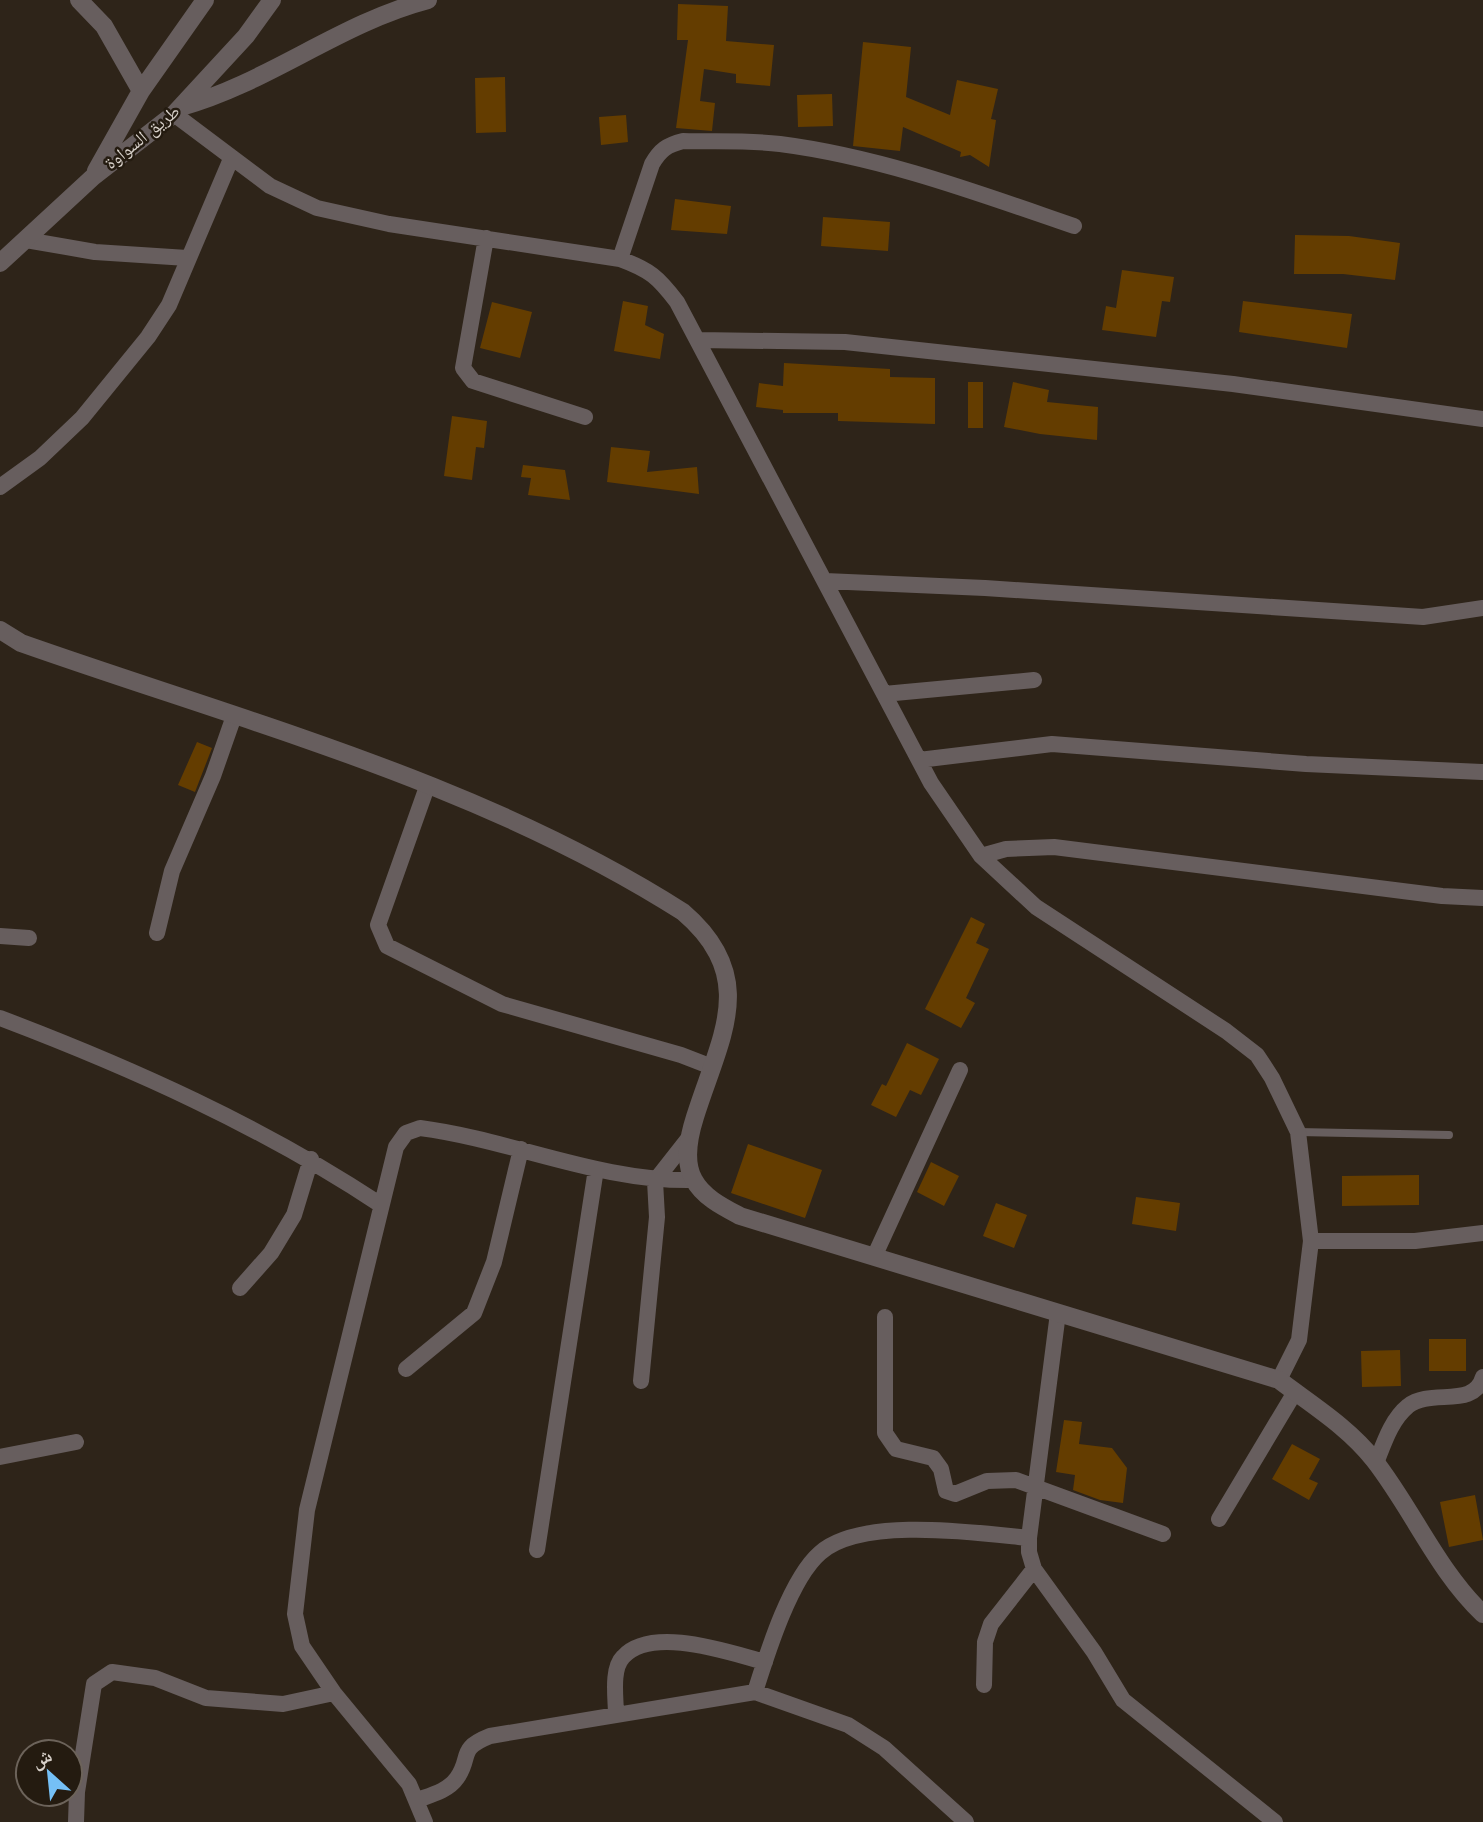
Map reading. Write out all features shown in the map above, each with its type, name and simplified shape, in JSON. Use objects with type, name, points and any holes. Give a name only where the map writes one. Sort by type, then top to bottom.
[{"type":"street","points":[[79,0],[104,26],[141,91]]},
{"type":"street","points":[[93,177],[141,91],[205,0]]},
{"type":"street","name":"طريق السواوة","points":[[0,263],[93,177],[177,111],[246,36],[272,0]]},
{"type":"street","points":[[428,0],[356,25],[250,82],[177,111],[231,159],[270,186],[317,208],[389,224],[620,259],[653,272],[677,302],[698,340],[919,760],[981,856],[1036,907],[1196,1010],[1257,1055],[1272,1077],[1298,1132],[1311,1241],[1299,1340],[1279,1380]]},
{"type":"street","points":[[620,259],[652,164],[659,151],[669,144],[683,141],[778,144],[842,155],[932,179],[1074,226]]},
{"type":"street","points":[[0,487],[61,439],[114,380],[169,305],[231,159]]},
{"type":"street","points":[[486,239],[463,368],[473,381],[584,417]]},
{"type":"street","points":[[26,240],[95,252],[187,258]]},
{"type":"street","points":[[698,340],[845,342],[1233,384],[1483,419]]},
{"type":"street","points":[[825,581],[985,587],[1423,617],[1483,608]]},
{"type":"street","points":[[0,630],[21,643],[428,784],[570,848],[662,899],[699,926],[723,962],[729,982],[727,1026],[688,1139],[655,1181],[657,1217],[641,1381]]},
{"type":"street","points":[[884,694],[1034,680]]},
{"type":"street","points":[[157,933],[172,871],[213,776],[234,716]]},
{"type":"street","points":[[919,760],[1052,744],[1306,764],[1482,772]]},
{"type":"street","points":[[428,784],[378,925],[387,946],[502,1004],[595,1029],[712,1067]]},
{"type":"street","points":[[981,856],[1006,849],[1054,847],[1428,895],[1483,898]]},
{"type":"street","points":[[0,936],[29,938]]},
{"type":"street","points":[[0,1018],[93,1053],[311,1159],[381,1205]]},
{"type":"street","points":[[874,1257],[960,1070]]},
{"type":"street","points":[[425,1822],[409,1784],[334,1693],[302,1646],[295,1614],[307,1510],[396,1147],[406,1133],[420,1128],[655,1181],[694,1180]]},
{"type":"street","points":[[688,1139],[689,1161],[694,1180],[714,1202],[740,1216],[1279,1380],[1353,1436],[1376,1463],[1449,1574],[1483,1614]]},
{"type":"street","points":[[406,1369],[474,1313],[494,1262],[521,1149]]},
{"type":"street","points":[[240,1288],[271,1253],[294,1215],[311,1159]]},
{"type":"street","points":[[537,1550],[596,1169]]},
{"type":"street","points":[[1311,1241],[1415,1241],[1483,1233]]},
{"type":"street","points":[[1058,1313],[1029,1538],[1029,1552],[1034,1569],[1094,1652],[1123,1700],[1275,1822]]},
{"type":"street","points":[[885,1317],[885,1433],[896,1449],[933,1458],[941,1469],[946,1491],[955,1494],[987,1480],[1016,1480],[1163,1534]]},
{"type":"street","points":[[1376,1463],[1394,1422],[1409,1405],[1428,1398],[1472,1395],[1480,1388],[1483,1377]]},
{"type":"street","points":[[1219,1519],[1294,1392]]},
{"type":"street","points":[[0,1457],[76,1442]]},
{"type":"street","points":[[755,1692],[786,1607],[813,1560],[822,1551],[841,1541],[904,1529],[940,1528],[1029,1538]]},
{"type":"street","points":[[984,1685],[985,1642],[992,1624],[1034,1569]]},
{"type":"street","points":[[616,1715],[617,1671],[623,1656],[649,1644],[687,1642],[765,1662]]},
{"type":"street","points":[[76,1822],[77,1792],[93,1684],[112,1672],[155,1678],[206,1698],[284,1704],[334,1693]]},
{"type":"street","points":[[417,1800],[444,1790],[456,1781],[463,1759],[477,1741],[755,1692],[848,1725],[894,1756],[965,1822]]},
{"type":"lane","points":[[1298,1132],[1449,1135]]},
{"type":"building","points":[[678,4],[728,6],[726,41],[774,45],[770,86],[736,83],[736,74],[704,69],[700,101],[715,103],[712,131],[676,128],[688,40],[677,40]]},
{"type":"building","points":[[863,42],[911,47],[906,97],[950,115],[957,80],[998,89],[991,119],[996,120],[989,167],[970,155],[960,157],[961,152],[903,127],[900,151],[853,146]]},
{"type":"building","points":[[505,77],[506,132],[476,133],[475,78]]},
{"type":"building","points":[[832,94],[833,126],[798,127],[797,95]]},
{"type":"building","points":[[626,115],[628,142],[601,145],[599,117]]},
{"type":"building","points":[[675,199],[731,206],[727,234],[671,230]]},
{"type":"building","points":[[823,217],[890,222],[888,251],[821,246]]},
{"type":"building","points":[[1295,235],[1349,236],[1400,243],[1395,280],[1343,274],[1294,274]]},
{"type":"building","points":[[1122,270],[1174,277],[1170,302],[1162,301],[1156,337],[1102,330],[1106,306],[1116,308]]},
{"type":"building","points":[[623,301],[648,306],[645,325],[664,334],[660,359],[614,351]]},
{"type":"building","points":[[1243,301],[1352,314],[1347,348],[1239,332]]},
{"type":"building","points":[[492,302],[532,312],[520,358],[480,348]]},
{"type":"building","points":[[784,363],[890,369],[890,377],[935,378],[935,424],[838,421],[838,413],[783,413],[783,410],[756,407],[759,383],[783,386]]},
{"type":"building","points":[[968,382],[983,382],[983,428],[968,428]]},
{"type":"building","points":[[1013,382],[1049,390],[1047,402],[1098,407],[1097,440],[1004,427]]},
{"type":"building","points":[[452,416],[487,421],[484,448],[476,447],[472,480],[444,476]]},
{"type":"building","points":[[611,447],[650,451],[647,472],[697,467],[699,494],[607,482]]},
{"type":"building","points":[[523,465],[565,470],[570,500],[528,495],[531,478],[521,477]]},
{"type":"building","points":[[197,742],[212,748],[195,792],[178,785]]},
{"type":"building","points":[[971,917],[985,924],[976,943],[989,949],[966,998],[975,1003],[961,1028],[925,1009]]},
{"type":"building","points":[[907,1043],[939,1059],[921,1095],[910,1090],[896,1117],[871,1105],[882,1084],[886,1086]]},
{"type":"building","points":[[748,1144],[822,1170],[805,1218],[731,1193]]},
{"type":"building","points":[[931,1162],[959,1176],[944,1206],[917,1192]]},
{"type":"building","points":[[1419,1175],[1419,1205],[1342,1206],[1342,1176]]},
{"type":"building","points":[[1136,1197],[1180,1203],[1176,1231],[1132,1224]]},
{"type":"building","points":[[996,1203],[1027,1215],[1014,1248],[983,1236]]},
{"type":"building","points":[[1429,1339],[1466,1339],[1466,1371],[1429,1371]]},
{"type":"building","points":[[1400,1350],[1401,1386],[1362,1387],[1361,1351]]},
{"type":"building","points":[[1064,1420],[1082,1422],[1079,1444],[1112,1448],[1127,1468],[1123,1503],[1100,1500],[1073,1490],[1075,1475],[1056,1472]]},
{"type":"building","points":[[1292,1444],[1320,1459],[1309,1479],[1318,1483],[1309,1500],[1272,1479]]},
{"type":"building","points":[[1475,1495],[1483,1540],[1449,1547],[1440,1502]]}]
